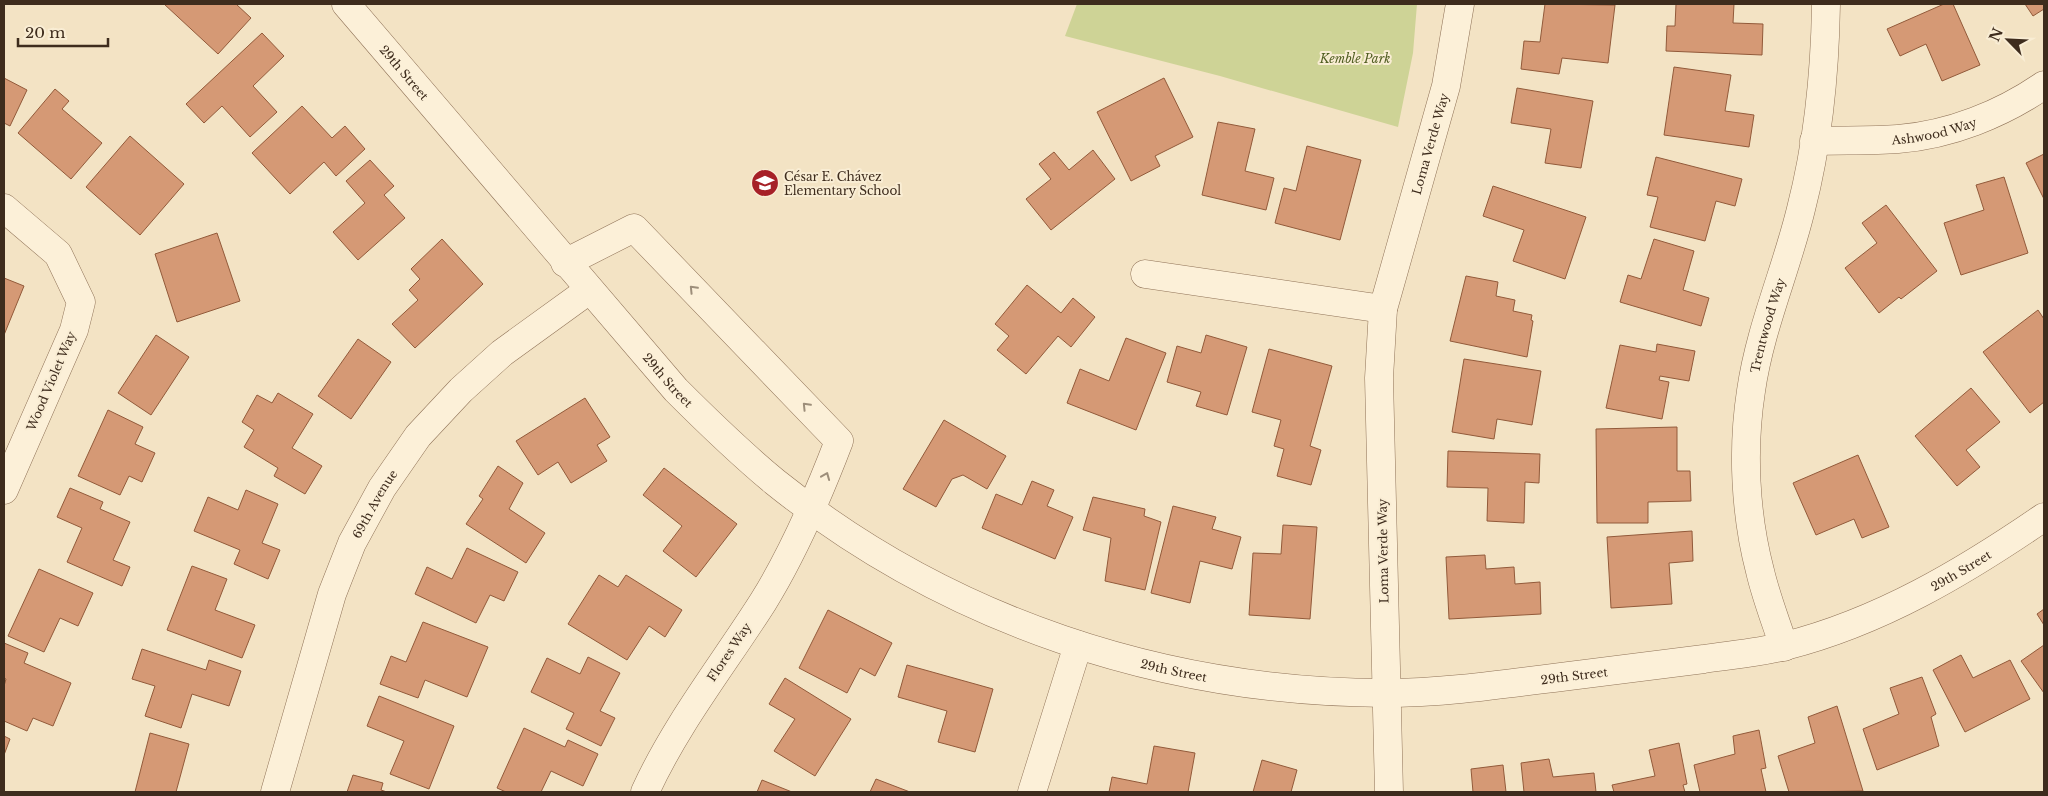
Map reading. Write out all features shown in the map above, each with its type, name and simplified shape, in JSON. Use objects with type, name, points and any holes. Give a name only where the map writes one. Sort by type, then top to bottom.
[{"type":"street","name":"29th Street","points":[[346,4],[588,290],[676,390],[710,424],[774,481],[812,510],[870,549],[943,590],[1035,630],[1078,645],[1147,665],[1212,679],[1295,689],[1386,693],[1462,689],[1738,654],[1784,647],[1852,624],[1927,591],[1988,556],[2044,517]]},
{"type":"street","name":"Loma Verde Way","points":[[1388,792],[1379,378],[1382,309],[1446,86],[1460,4]]},
{"type":"street","name":"Trentwood Way","points":[[1784,647],[1760,571],[1749,512],[1746,452],[1751,392],[1762,332],[1801,210],[1814,141],[1826,49],[1826,4]]},
{"type":"street","name":"Ashwood Way","points":[[1814,141],[1900,139],[1947,130],[1993,114],[2044,85]]},
{"type":"street","name":"Wood Violet Way","points":[[4,208],[58,254],[81,302],[74,330],[4,490]]},
{"type":"street","name":"Flores Way","points":[[566,263],[634,228],[840,441],[812,510],[764,600],[688,713],[646,792]]},
{"type":"street","points":[[1145,274],[1382,309]]},
{"type":"street","name":"69th Avenue","points":[[275,792],[332,594],[352,543],[382,488],[418,436],[461,390],[502,353],[588,290]]},
{"type":"street","points":[[1032,792],[1078,645]]},
{"type":"green space","name":"Kemble Park","points":[[1077,4],[1417,4],[1413,53],[1398,127],[1220,76],[1065,36]]},
{"type":"building","points":[[164,4],[236,4],[251,18],[218,54]]},
{"type":"building","points":[[1545,4],[1615,5],[1608,63],[1562,58],[1559,74],[1521,69],[1524,41],[1540,42]]},
{"type":"building","points":[[1676,4],[1734,4],[1733,23],[1763,24],[1762,55],[1666,51],[1667,26],[1675,26]]},
{"type":"building","points":[[1944,4],[1953,4],[1980,65],[1942,81],[1926,44],[1900,56],[1887,29]]},
{"type":"building","points":[[2025,4],[2044,4],[2044,9],[2033,16]]},
{"type":"building","points":[[262,33],[284,56],[253,86],[277,112],[250,137],[222,106],[204,123],[186,104]]},
{"type":"building","points":[[1674,67],[1731,75],[1725,111],[1754,115],[1749,147],[1664,135]]},
{"type":"building","points":[[4,78],[27,90],[10,126],[4,123]]},
{"type":"building","points":[[1164,78],[1193,137],[1155,156],[1160,166],[1131,181],[1097,112]]},
{"type":"building","points":[[1517,88],[1593,101],[1581,168],[1545,163],[1551,129],[1511,123]]},
{"type":"building","points":[[55,89],[69,101],[62,109],[102,143],[71,179],[18,133]]},
{"type":"building","points":[[302,106],[332,138],[345,126],[365,149],[336,176],[324,162],[290,194],[252,153]]},
{"type":"building","points":[[1218,122],[1255,129],[1245,171],[1274,178],[1266,210],[1202,195]]},
{"type":"building","points":[[130,136],[184,184],[140,235],[86,187]]},
{"type":"building","points":[[1307,146],[1361,160],[1340,240],[1275,223],[1284,188],[1296,191]]},
{"type":"building","points":[[1093,150],[1115,179],[1051,230],[1026,199],[1051,179],[1039,164],[1054,152],[1069,170]]},
{"type":"building","points":[[2044,154],[2044,199],[2026,163]]},
{"type":"building","points":[[1656,157],[1742,179],[1735,206],[1716,201],[1705,241],[1650,227],[1658,197],[1647,195]]},
{"type":"building","points":[[370,160],[394,186],[384,195],[405,218],[358,260],[333,232],[365,203],[346,181]]},
{"type":"building","points":[[2004,177],[2028,253],[1961,275],[1944,223],[1984,210],[1976,185]]},
{"type":"building","points":[[1493,186],[1586,217],[1565,279],[1513,261],[1524,230],[1483,216]]},
{"type":"building","points":[[1886,205],[1937,271],[1901,299],[1899,297],[1879,313],[1845,268],[1877,243],[1862,223]]},
{"type":"building","points":[[217,233],[240,301],[177,322],[155,254]]},
{"type":"building","points":[[442,239],[483,284],[415,348],[392,324],[418,300],[409,290],[420,279],[411,269]]},
{"type":"building","points":[[1654,239],[1694,251],[1683,290],[1709,298],[1701,326],[1620,302],[1628,275],[1641,279]]},
{"type":"building","points":[[1466,276],[1498,282],[1496,296],[1515,300],[1513,311],[1532,315],[1531,320],[1533,321],[1527,357],[1450,341]]},
{"type":"building","points":[[4,278],[24,286],[4,335]]},
{"type":"building","points":[[1027,285],[1061,313],[1073,298],[1095,317],[1071,347],[1058,336],[1026,374],[997,350],[1009,336],[995,324]]},
{"type":"building","points":[[2038,310],[2044,319],[2044,402],[2030,413],[1983,352]]},
{"type":"building","points":[[156,335],[189,357],[151,415],[118,393]]},
{"type":"building","points":[[1206,335],[1247,347],[1227,415],[1196,406],[1201,392],[1167,382],[1177,346],[1201,353]]},
{"type":"building","points":[[1126,338],[1166,353],[1136,430],[1067,403],[1080,369],[1109,381]]},
{"type":"building","points":[[358,339],[391,362],[351,419],[318,396]]},
{"type":"building","points":[[1657,344],[1695,351],[1689,381],[1660,376],[1659,380],[1669,382],[1662,419],[1606,408],[1620,345],[1656,352]]},
{"type":"building","points":[[1269,349],[1332,366],[1310,446],[1321,450],[1311,485],[1277,476],[1284,449],[1274,446],[1281,420],[1252,412]]},
{"type":"building","points":[[1464,359],[1541,371],[1532,425],[1497,419],[1494,439],[1452,432]]},
{"type":"building","points":[[1971,388],[2000,422],[1966,450],[1980,467],[1957,486],[1915,436]]},
{"type":"building","points":[[278,393],[313,414],[292,448],[322,466],[305,494],[274,476],[278,468],[244,447],[254,430],[242,422],[257,395],[272,403]]},
{"type":"building","points":[[585,398],[610,437],[597,445],[607,461],[571,483],[558,462],[538,475],[516,441]]},
{"type":"building","points":[[108,410],[143,427],[135,444],[155,453],[142,482],[129,476],[120,495],[78,476]]},
{"type":"building","points":[[944,420],[1006,456],[987,489],[963,475],[952,479],[936,507],[903,489]]},
{"type":"building","points":[[1677,427],[1677,471],[1690,471],[1691,501],[1648,502],[1648,523],[1597,523],[1596,429]]},
{"type":"building","points":[[1448,451],[1540,454],[1539,483],[1525,482],[1524,523],[1487,521],[1488,488],[1447,487]]},
{"type":"building","points":[[1858,455],[1889,527],[1862,538],[1854,519],[1816,535],[1793,483]]},
{"type":"building","points":[[498,466],[523,483],[509,509],[545,533],[526,563],[466,524],[483,499],[479,496]]},
{"type":"building","points":[[664,468],[737,524],[696,577],[663,551],[682,526],[643,495]]},
{"type":"building","points":[[1032,481],[1054,490],[1047,506],[1073,517],[1055,559],[982,528],[996,494],[1022,505]]},
{"type":"building","points":[[70,488],[103,502],[100,509],[130,522],[113,560],[130,567],[122,586],[67,562],[82,528],[57,517]]},
{"type":"building","points":[[246,490],[278,504],[262,543],[280,550],[268,579],[234,564],[240,550],[194,531],[208,497],[238,510]]},
{"type":"building","points":[[1093,497],[1145,509],[1144,516],[1161,522],[1145,590],[1105,581],[1111,538],[1083,530]]},
{"type":"building","points":[[1173,506],[1216,517],[1212,529],[1241,537],[1232,569],[1200,561],[1190,603],[1151,593]]},
{"type":"building","points":[[1283,525],[1317,527],[1310,619],[1249,615],[1253,553],[1281,554]]},
{"type":"building","points":[[1692,531],[1693,561],[1669,563],[1672,604],[1611,608],[1607,537]]},
{"type":"building","points":[[467,548],[518,572],[504,601],[490,595],[476,623],[415,594],[427,567],[452,579]]},
{"type":"building","points":[[1485,555],[1486,569],[1514,567],[1515,584],[1540,582],[1541,614],[1449,619],[1446,557]]},
{"type":"building","points":[[192,566],[227,579],[215,610],[255,625],[242,658],[167,630]]},
{"type":"building","points":[[39,569],[93,593],[78,626],[60,618],[44,652],[8,636]]},
{"type":"building","points":[[599,575],[618,587],[626,575],[682,610],[665,637],[649,626],[627,660],[568,624]]},
{"type":"building","points":[[2044,609],[2044,625],[2037,614]]},
{"type":"building","points":[[828,610],[892,643],[875,676],[860,668],[847,693],[799,668]]},
{"type":"building","points":[[423,622],[488,647],[467,697],[425,680],[418,698],[380,684],[391,656],[406,662]]},
{"type":"building","points":[[4,643],[28,653],[24,663],[71,683],[53,726],[33,718],[27,731],[4,721],[4,686],[6,679],[4,678]]},
{"type":"building","points":[[2044,645],[2044,693],[2021,661]]},
{"type":"building","points":[[142,649],[206,670],[209,660],[241,671],[229,706],[192,694],[181,728],[145,716],[155,686],[132,679]]},
{"type":"building","points":[[1961,655],[1973,678],[2010,660],[2030,699],[1965,732],[1933,670]]},
{"type":"building","points":[[588,657],[620,673],[600,711],[615,718],[601,746],[566,729],[574,713],[531,692],[547,658],[580,674]]},
{"type":"building","points":[[907,665],[993,689],[975,752],[938,742],[947,711],[898,697]]},
{"type":"building","points":[[1922,677],[1936,714],[1931,717],[1939,746],[1877,770],[1863,729],[1899,714],[1890,688]]},
{"type":"building","points":[[785,678],[851,719],[815,776],[774,751],[795,719],[769,704]]},
{"type":"building","points":[[379,696],[454,726],[429,789],[390,774],[404,741],[367,726]]},
{"type":"building","points":[[1837,706],[1863,791],[1789,792],[1778,756],[1815,743],[1808,717]]},
{"type":"building","points":[[524,728],[565,747],[568,740],[598,754],[583,786],[551,771],[541,792],[506,792],[497,788]]},
{"type":"building","points":[[1759,730],[1766,768],[1761,769],[1766,792],[1700,792],[1694,765],[1735,754],[1733,736]]},
{"type":"building","points":[[150,733],[189,744],[176,792],[135,792]]},
{"type":"building","points":[[4,736],[10,739],[4,755]]},
{"type":"building","points":[[1679,743],[1687,784],[1683,785],[1685,792],[1614,792],[1612,785],[1655,776],[1649,750]]},
{"type":"building","points":[[1154,746],[1195,753],[1188,792],[1109,792],[1112,777],[1147,784]]},
{"type":"building","points":[[1549,759],[1553,777],[1594,773],[1596,792],[1524,792],[1521,763]]},
{"type":"building","points":[[1262,760],[1297,770],[1291,792],[1253,792]]},
{"type":"building","points":[[1503,765],[1506,792],[1473,792],[1471,769]]},
{"type":"building","points":[[353,775],[383,783],[381,790],[387,792],[347,792]]},
{"type":"building","points":[[876,779],[910,792],[870,792]]},
{"type":"building","points":[[762,780],[792,792],[757,792]]},
{"type":"place","name":"César E. Chávez Elementary School","points":[[765,183]]}]
